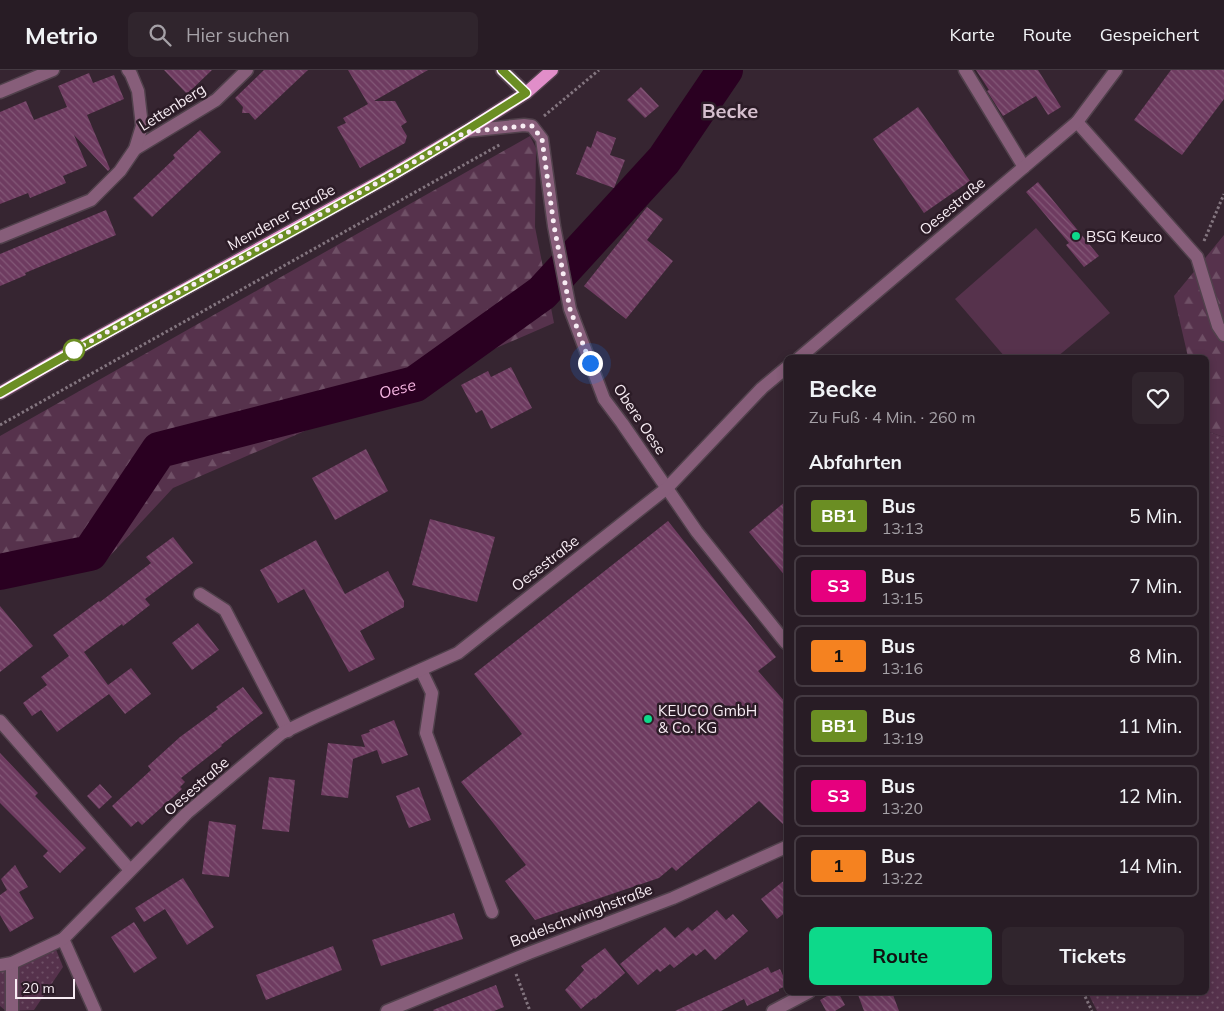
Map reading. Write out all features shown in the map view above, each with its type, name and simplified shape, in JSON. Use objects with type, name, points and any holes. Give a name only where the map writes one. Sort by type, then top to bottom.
[{"type":"main road","name":"Mendener Straße","points":[[0,393],[79,347],[466,132],[526,93],[552,70]]},
{"type":"street","points":[[0,92],[53,70]]},
{"type":"street","name":"Lettenberg","points":[[0,237],[91,200],[120,171],[135,149],[142,126],[138,90],[128,70]]},
{"type":"street","name":"Lettenberg","points":[[135,149],[216,100],[247,70]]},
{"type":"street","points":[[502,70],[526,93]]},
{"type":"street","points":[[965,70],[1024,167]]},
{"type":"street","name":"Oesestraße","points":[[803,355],[1077,122],[1116,70]]},
{"type":"street","points":[[1077,122],[1197,257],[1218,326],[1224,335]]},
{"type":"street","points":[[466,132],[532,126]]},
{"type":"street","name":"Obere Oese","points":[[532,126],[542,139],[554,226],[570,309],[604,400],[697,532],[784,641]]},
{"type":"street","name":"Oesestraße","points":[[12,1011],[6,964],[63,939],[187,813],[282,733],[458,652],[667,488],[762,388],[784,370]]},
{"type":"street","name":"Mendener Straße","points":[[0,386],[19,382]]},
{"type":"street","points":[[200,594],[226,610],[288,731]]},
{"type":"street","points":[[421,670],[432,694],[426,733],[492,912]]},
{"type":"street","points":[[0,721],[130,870]]},
{"type":"street","name":"Bodelschwinghstraße","points":[[387,1011],[510,960],[674,898],[784,848]]},
{"type":"street","points":[[63,939],[96,1011]]},
{"type":"street","points":[[773,1011],[803,995]]},
{"type":"path","points":[[532,126],[599,70]]},
{"type":"path","points":[[0,425],[507,141]]},
{"type":"path","points":[[1197,257],[1224,194]]},
{"type":"path","points":[[510,960],[530,1011]]},
{"type":"path","points":[[1084,995],[1092,1011]]},
{"type":"green space","points":[[530,136],[536,148],[535,227],[554,323],[173,488],[107,559],[12,586],[0,559],[0,436]]},
{"type":"green space","points":[[1036,228],[1110,313],[1059,355],[1003,355],[955,299]]},
{"type":"green space","points":[[1224,235],[1224,437],[1209,432],[1209,355],[1188,355],[1174,296]]},
{"type":"green space","points":[[1209,432],[1224,437],[1224,1011],[1097,1011],[1089,995],[1209,995]]},
{"type":"green space","points":[[55,947],[63,967],[34,1010],[6,1011],[0,1006],[0,969]]},
{"type":"building","points":[[164,70],[212,70],[187,94]]},
{"type":"building","points":[[264,70],[308,70],[255,120],[249,113],[242,113],[243,107],[235,98]]},
{"type":"building","points":[[348,70],[428,70],[374,101],[395,101],[407,122],[401,126],[407,136],[405,143],[360,168],[337,127],[346,123],[343,118],[368,104]]},
{"type":"building","points":[[976,70],[1038,70],[1061,107],[1048,115],[1036,96],[1003,116]]},
{"type":"building","points":[[1171,70],[1224,70],[1224,99],[1182,155],[1134,120]]},
{"type":"building","points":[[89,73],[93,83],[114,75],[124,99],[87,115],[110,169],[108,171],[74,135],[87,166],[63,176],[66,183],[30,198],[28,193],[0,204],[0,112],[26,101],[34,120],[67,107],[58,86]]},
{"type":"building","points":[[641,87],[659,106],[645,118],[627,100]]},
{"type":"building","points":[[918,107],[970,181],[924,213],[873,139]]},
{"type":"building","points":[[200,130],[221,152],[152,217],[133,198],[175,158],[173,155]]},
{"type":"building","points":[[597,131],[616,138],[610,155],[625,160],[614,188],[576,174],[587,146],[591,148]]},
{"type":"building","name":"BSG Keuco","points":[[1038,182],[1099,256],[1084,267],[1066,245],[1069,243],[1026,192]]},
{"type":"building","points":[[647,207],[663,219],[647,240],[673,261],[626,319],[584,286]]},
{"type":"building","points":[[106,210],[116,235],[25,273],[26,275],[0,286],[0,254]]},
{"type":"building","points":[[511,367],[532,408],[491,429],[482,410],[476,413],[461,385],[488,371],[491,377]]},
{"type":"building","points":[[366,449],[388,491],[335,520],[312,478]]},
{"type":"building","points":[[784,503],[784,575],[749,532]]},
{"type":"building","points":[[430,519],[495,537],[477,602],[412,585]]},
{"type":"building","name":"KEUCO GmbH & Co. KG","points":[[668,521],[776,657],[758,671],[784,701],[784,825],[759,801],[676,871],[672,867],[659,878],[535,920],[505,881],[526,865],[461,782],[522,734],[474,674]]},
{"type":"building","points":[[173,537],[193,563],[145,599],[150,605],[84,652],[108,685],[131,668],[151,694],[125,714],[109,694],[57,732],[41,710],[32,716],[23,703],[47,685],[41,677],[69,656],[53,635],[151,563],[146,557]]},
{"type":"building","points":[[316,540],[345,594],[388,571],[404,601],[404,607],[360,631],[375,659],[349,672],[304,589],[278,603],[260,570]]},
{"type":"building","points":[[0,606],[33,646],[0,672]]},
{"type":"building","points":[[198,623],[219,650],[192,670],[172,643]]},
{"type":"building","points":[[243,687],[263,713],[181,778],[185,782],[180,787],[182,789],[142,825],[138,821],[131,827],[112,806],[151,770],[148,766],[180,737],[218,709],[216,707]]},
{"type":"building","points":[[394,720],[408,755],[382,764],[377,750],[353,759],[348,798],[321,795],[328,743],[365,747],[361,735]]},
{"type":"building","points":[[0,753],[38,793],[35,796],[86,848],[60,873],[43,856],[48,851],[0,803]]},
{"type":"building","points":[[269,777],[295,780],[289,832],[262,829]]},
{"type":"building","points":[[100,784],[112,797],[99,809],[87,796]]},
{"type":"building","points":[[419,787],[431,820],[409,828],[396,796]]},
{"type":"building","points":[[209,821],[236,825],[229,877],[202,874]]},
{"type":"building","points":[[15,865],[28,887],[19,892],[34,918],[10,932],[0,915],[0,895],[7,890],[1,879]]},
{"type":"building","points":[[183,878],[214,927],[187,945],[165,909],[144,922],[135,908]]},
{"type":"building","points":[[784,881],[784,914],[777,919],[761,899]]},
{"type":"building","points":[[717,910],[726,920],[733,914],[748,931],[715,960],[705,949],[696,956],[693,953],[674,968],[670,964],[660,972],[657,969],[638,985],[620,964],[665,927],[675,938],[688,927],[692,931]]},
{"type":"building","points":[[454,913],[463,939],[381,966],[372,940]]},
{"type":"building","points":[[134,922],[157,958],[134,973],[111,937]]},
{"type":"building","points":[[333,946],[342,970],[266,1000],[256,975]]},
{"type":"building","points":[[605,948],[625,973],[581,1009],[565,990],[584,970],[581,966]]},
{"type":"building","points":[[768,967],[771,973],[780,969],[784,978],[784,987],[779,989],[779,991],[747,1006],[744,999],[721,1011],[675,1011]]},
{"type":"building","points":[[496,985],[504,1007],[494,1011],[433,1010]]},
{"type":"building","points":[[829,995],[840,995],[845,1005],[835,1011],[826,1011],[820,1000]]},
{"type":"building","points":[[858,995],[893,995],[899,1011],[864,1011]]},
{"type":"waterway","name":"Oese","points":[[0,572],[90,553],[159,450],[415,384],[542,293],[664,160],[725,70]]},
{"type":"bus line","name":"BB1","points":[[0,393],[388,177],[466,132],[526,93],[502,70]]},
{"type":"place","name":"BSG Keuco","points":[[1076,236]]},
{"type":"place","name":"KEUCO GmbH & Co. KG","points":[[648,719]]},
{"type":"district","name":"Becke","points":[[730,110]]},
{"type":"route","points":[[74,350],[71,352],[466,132],[532,126],[542,139],[554,226],[570,309],[590,363]]}]
